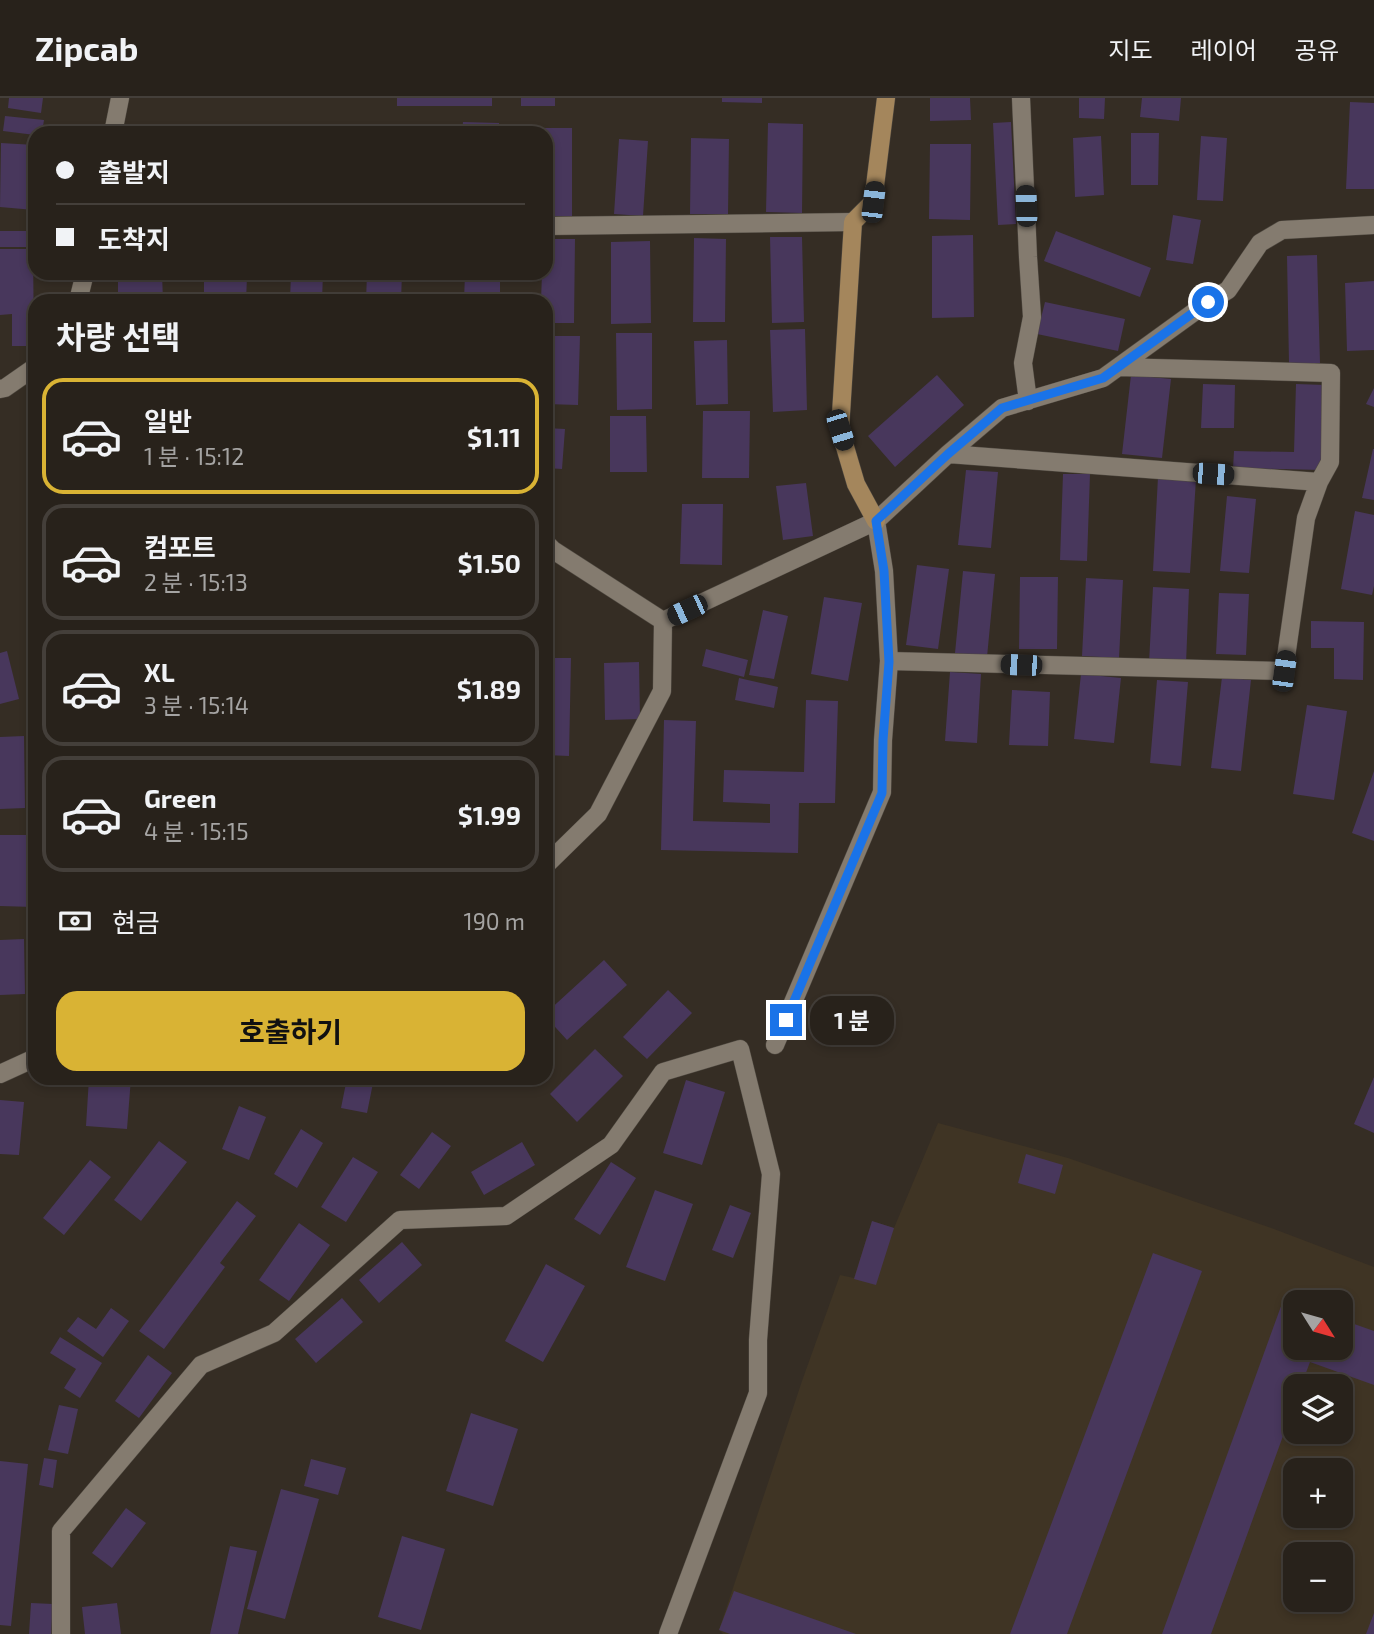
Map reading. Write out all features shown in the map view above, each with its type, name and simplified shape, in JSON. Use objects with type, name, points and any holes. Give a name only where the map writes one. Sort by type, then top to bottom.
[{"type":"street","points":[[114,126],[120,98]]},
{"type":"street","points":[[775,1045],[882,793],[889,662],[884,571],[876,521],[856,484],[840,430],[853,222],[873,202],[886,98]]},
{"type":"street","points":[[1021,98],[1032,317],[1023,363],[1028,401]]},
{"type":"street","points":[[553,226],[853,222]]},
{"type":"street","points":[[663,621],[876,521],[1002,408],[1103,378],[1228,290],[1260,243],[1282,230],[1374,225]]},
{"type":"street","points":[[889,662],[1284,671],[1306,518],[1319,482],[1330,462],[1331,373],[1118,368]]},
{"type":"street","points":[[0,389],[28,372]]},
{"type":"street","points":[[948,454],[1319,482]]},
{"type":"street","points":[[553,550],[663,621]]},
{"type":"street","points":[[553,858],[598,814],[662,691],[663,621]]},
{"type":"street","points":[[61,1634],[61,1531],[201,1365],[274,1333],[400,1220],[506,1216],[611,1145],[663,1072],[740,1049],[771,1174],[758,1340],[758,1393],[668,1634]]},
{"type":"street","points":[[0,1074],[28,1061]]},
{"type":"shaded area","points":[[938,1123],[1068,1158],[1274,1229],[1374,1267],[1374,1634],[723,1634],[719,1630],[840,1275],[854,1278],[872,1221],[894,1228]]},
{"type":"building","points":[[9,98],[43,98],[41,113],[8,108]]},
{"type":"building","points":[[397,98],[492,98],[492,106],[397,106]]},
{"type":"building","points":[[521,98],[555,98],[555,106],[521,106]]},
{"type":"building","points":[[722,98],[762,98],[762,103],[722,102]]},
{"type":"building","points":[[930,98],[970,98],[971,120],[930,121]]},
{"type":"building","points":[[1079,98],[1105,98],[1104,119],[1079,118]]},
{"type":"building","points":[[1142,98],[1181,98],[1179,121],[1140,117]]},
{"type":"building","points":[[1350,102],[1374,103],[1374,189],[1346,189]]},
{"type":"building","points":[[5,116],[44,120],[43,126],[28,126],[28,134],[3,131]]},
{"type":"building","points":[[463,122],[499,123],[499,126],[463,126]]},
{"type":"building","points":[[1011,122],[1016,224],[998,225],[993,123]]},
{"type":"building","points":[[768,123],[803,124],[802,213],[766,212]]},
{"type":"building","points":[[553,128],[572,128],[572,216],[553,216]]},
{"type":"building","points":[[1131,133],[1159,133],[1158,185],[1131,185]]},
{"type":"building","points":[[1101,136],[1104,195],[1075,197],[1073,138]]},
{"type":"building","points":[[1201,136],[1227,138],[1223,201],[1197,200]]},
{"type":"building","points":[[691,138],[729,139],[728,214],[690,214]]},
{"type":"building","points":[[619,139],[648,141],[643,216],[614,214]]},
{"type":"building","points":[[1,143],[28,145],[28,209],[0,207]]},
{"type":"building","points":[[930,144],[971,144],[970,220],[929,219]]},
{"type":"building","points":[[1173,215],[1201,220],[1193,264],[1166,260]]},
{"type":"building","points":[[0,231],[28,231],[28,247],[0,247]]},
{"type":"building","points":[[1056,231],[1151,268],[1140,297],[1044,261]]},
{"type":"building","points":[[973,235],[974,317],[932,318],[932,236]]},
{"type":"building","points":[[770,237],[802,237],[804,322],[772,323]]},
{"type":"building","points":[[694,238],[726,239],[725,322],[693,322]]},
{"type":"building","points":[[553,239],[575,239],[574,323],[553,323],[553,294],[541,294],[542,280],[553,280]]},
{"type":"building","points":[[650,241],[651,323],[611,324],[611,242]]},
{"type":"building","points":[[0,249],[28,249],[28,280],[33,280],[33,294],[28,294],[28,346],[12,346],[12,314],[0,315]]},
{"type":"building","points":[[1317,255],[1320,363],[1289,364],[1287,256]]},
{"type":"building","points":[[118,280],[162,280],[163,294],[118,294]]},
{"type":"building","points":[[204,280],[247,280],[246,294],[204,294]]},
{"type":"building","points":[[291,280],[323,280],[322,294],[290,294]]},
{"type":"building","points":[[367,280],[402,280],[401,294],[366,294]]},
{"type":"building","points":[[465,280],[500,280],[500,294],[464,294]]},
{"type":"building","points":[[1374,281],[1374,350],[1347,351],[1345,283]]},
{"type":"building","points":[[1045,302],[1125,319],[1118,351],[1037,334]]},
{"type":"building","points":[[805,329],[807,410],[773,412],[770,330]]},
{"type":"building","points":[[616,333],[652,333],[652,409],[617,410]]},
{"type":"building","points":[[553,336],[580,336],[578,405],[553,404]]},
{"type":"building","points":[[727,340],[728,404],[696,405],[694,341]]},
{"type":"building","points":[[937,375],[964,405],[895,467],[868,436]]},
{"type":"building","points":[[1131,375],[1171,379],[1162,458],[1122,454]]},
{"type":"building","points":[[1203,384],[1235,385],[1234,428],[1201,428]]},
{"type":"building","points":[[1296,384],[1325,385],[1322,470],[1233,468],[1234,451],[1294,452]]},
{"type":"building","points":[[1374,388],[1374,407],[1366,404]]},
{"type":"building","points":[[703,411],[750,411],[749,478],[702,478]]},
{"type":"building","points":[[610,416],[646,416],[647,472],[610,472]]},
{"type":"building","points":[[553,428],[565,429],[562,469],[553,468]]},
{"type":"building","points":[[1374,449],[1374,500],[1362,498]]},
{"type":"building","points":[[966,470],[998,472],[991,548],[958,545]]},
{"type":"building","points":[[1063,474],[1090,474],[1087,561],[1060,560]]},
{"type":"building","points":[[1158,477],[1196,479],[1190,573],[1153,571]]},
{"type":"building","points":[[806,483],[813,536],[783,540],[776,486]]},
{"type":"building","points":[[1227,496],[1256,499],[1249,573],[1220,571]]},
{"type":"building","points":[[682,504],[723,504],[722,565],[680,564]]},
{"type":"building","points":[[1355,511],[1374,515],[1372,595],[1341,589]]},
{"type":"building","points":[[917,565],[949,569],[938,649],[906,645]]},
{"type":"building","points":[[963,571],[995,574],[987,657],[955,653]]},
{"type":"building","points":[[1020,577],[1058,577],[1057,649],[1019,649]]},
{"type":"building","points":[[1086,578],[1123,580],[1119,658],[1082,656]]},
{"type":"building","points":[[1153,587],[1189,589],[1186,664],[1149,663]]},
{"type":"building","points":[[1219,593],[1249,594],[1246,655],[1216,654]]},
{"type":"building","points":[[824,597],[862,603],[848,681],[811,674]]},
{"type":"building","points":[[763,610],[788,616],[774,679],[749,675]]},
{"type":"building","points":[[1311,621],[1364,622],[1363,680],[1334,679],[1334,648],[1311,648]]},
{"type":"building","points":[[706,649],[748,660],[744,677],[702,666]]},
{"type":"building","points":[[7,651],[19,699],[0,704],[0,653]]},
{"type":"building","points":[[553,658],[571,658],[569,756],[553,755]]},
{"type":"building","points":[[639,662],[640,719],[605,720],[604,663]]},
{"type":"building","points":[[950,672],[981,674],[977,743],[945,741]]},
{"type":"building","points":[[1081,674],[1121,678],[1114,743],[1074,739]]},
{"type":"building","points":[[1222,677],[1251,680],[1241,771],[1211,768]]},
{"type":"building","points":[[739,678],[778,687],[774,708],[735,700]]},
{"type":"building","points":[[1157,680],[1188,682],[1181,766],[1150,763]]},
{"type":"building","points":[[1012,690],[1050,692],[1048,746],[1009,745]]},
{"type":"building","points":[[806,700],[838,701],[835,803],[799,803],[798,853],[661,850],[664,720],[696,721],[693,821],[770,823],[770,804],[723,802],[724,770],[804,772]]},
{"type":"building","points":[[1307,705],[1347,711],[1334,800],[1293,794]]},
{"type":"building","points":[[24,736],[25,808],[0,809],[0,737]]},
{"type":"building","points":[[1374,771],[1374,841],[1352,833]]},
{"type":"building","points":[[0,835],[28,835],[28,907],[0,906]]},
{"type":"building","points":[[24,939],[25,994],[0,995],[0,940]]},
{"type":"building","points":[[604,960],[627,985],[567,1040],[553,1025],[553,1007]]},
{"type":"building","points":[[668,990],[692,1013],[647,1059],[623,1037]]},
{"type":"building","points":[[595,1049],[623,1076],[577,1122],[550,1094]]},
{"type":"building","points":[[1374,1077],[1374,1133],[1354,1124]]},
{"type":"building","points":[[686,1080],[725,1092],[702,1165],[663,1153]]},
{"type":"building","points":[[89,1085],[130,1085],[127,1129],[86,1126]]},
{"type":"building","points":[[346,1085],[373,1085],[367,1113],[341,1108]]},
{"type":"building","points":[[0,1100],[24,1102],[19,1155],[0,1154]]},
{"type":"building","points":[[239,1106],[266,1117],[249,1160],[222,1149]]},
{"type":"building","points":[[301,1129],[323,1143],[297,1188],[274,1174]]},
{"type":"building","points":[[432,1132],[451,1146],[419,1189],[400,1175]]},
{"type":"building","points":[[159,1141],[187,1162],[141,1221],[114,1200]]},
{"type":"building","points":[[522,1142],[535,1165],[484,1195],[471,1172]]},
{"type":"building","points":[[1026,1154],[1063,1165],[1055,1194],[1018,1183]]},
{"type":"building","points":[[353,1157],[378,1172],[346,1222],[321,1207]]},
{"type":"building","points":[[90,1160],[111,1177],[64,1235],[43,1218]]},
{"type":"building","points":[[611,1162],[636,1178],[600,1235],[574,1219]]},
{"type":"building","points":[[655,1190],[693,1204],[665,1281],[626,1267]]},
{"type":"building","points":[[237,1201],[256,1216],[220,1263],[225,1267],[164,1349],[139,1331]]},
{"type":"building","points":[[730,1205],[751,1213],[733,1258],[712,1250]]},
{"type":"building","points":[[872,1221],[894,1228],[876,1285],[854,1279]]},
{"type":"building","points":[[299,1223],[330,1245],[289,1301],[259,1280]]},
{"type":"building","points":[[402,1242],[422,1265],[379,1303],[359,1280]]},
{"type":"building","points":[[1153,1253],[1202,1271],[1067,1634],[1010,1634]]},
{"type":"building","points":[[546,1264],[585,1286],[543,1362],[505,1341]]},
{"type":"building","points":[[342,1298],[363,1322],[316,1363],[295,1339]]},
{"type":"building","points":[[1283,1301],[1283,1360],[1353,1360],[1353,1324],[1374,1331],[1374,1385],[1353,1377],[1353,1374],[1343,1374],[1310,1362],[1306,1374],[1283,1374],[1283,1436],[1211,1634],[1162,1634]]},
{"type":"building","points":[[111,1308],[129,1321],[103,1357],[67,1331],[78,1317],[96,1329]]},
{"type":"building","points":[[60,1337],[102,1363],[80,1398],[64,1388],[76,1369],[50,1353]]},
{"type":"building","points":[[148,1355],[172,1373],[139,1418],[115,1401]]},
{"type":"building","points":[[59,1405],[78,1409],[68,1454],[48,1450]]},
{"type":"building","points":[[471,1413],[518,1429],[493,1506],[446,1491]]},
{"type":"building","points":[[44,1458],[57,1460],[53,1488],[39,1485]]},
{"type":"building","points":[[311,1459],[346,1468],[338,1495],[304,1486]]},
{"type":"building","points":[[0,1461],[28,1464],[11,1626],[0,1625]]},
{"type":"building","points":[[281,1489],[319,1499],[285,1619],[247,1609]]},
{"type":"building","points":[[126,1508],[146,1523],[112,1568],[92,1553]]},
{"type":"building","points":[[402,1536],[445,1549],[421,1630],[378,1617]]},
{"type":"building","points":[[230,1546],[257,1551],[238,1634],[210,1634]]},
{"type":"building","points":[[734,1591],[856,1634],[730,1634],[719,1630]]},
{"type":"building","points":[[31,1603],[53,1604],[51,1634],[29,1634]]},
{"type":"building","points":[[117,1603],[121,1634],[85,1634],[82,1607]]},
{"type":"building","points":[[1374,1613],[1374,1634],[1366,1634]]},
{"type":"route","points":[[786,1020],[882,793],[889,662],[884,571],[876,521],[1002,408],[1103,378],[1208,302]]}]
